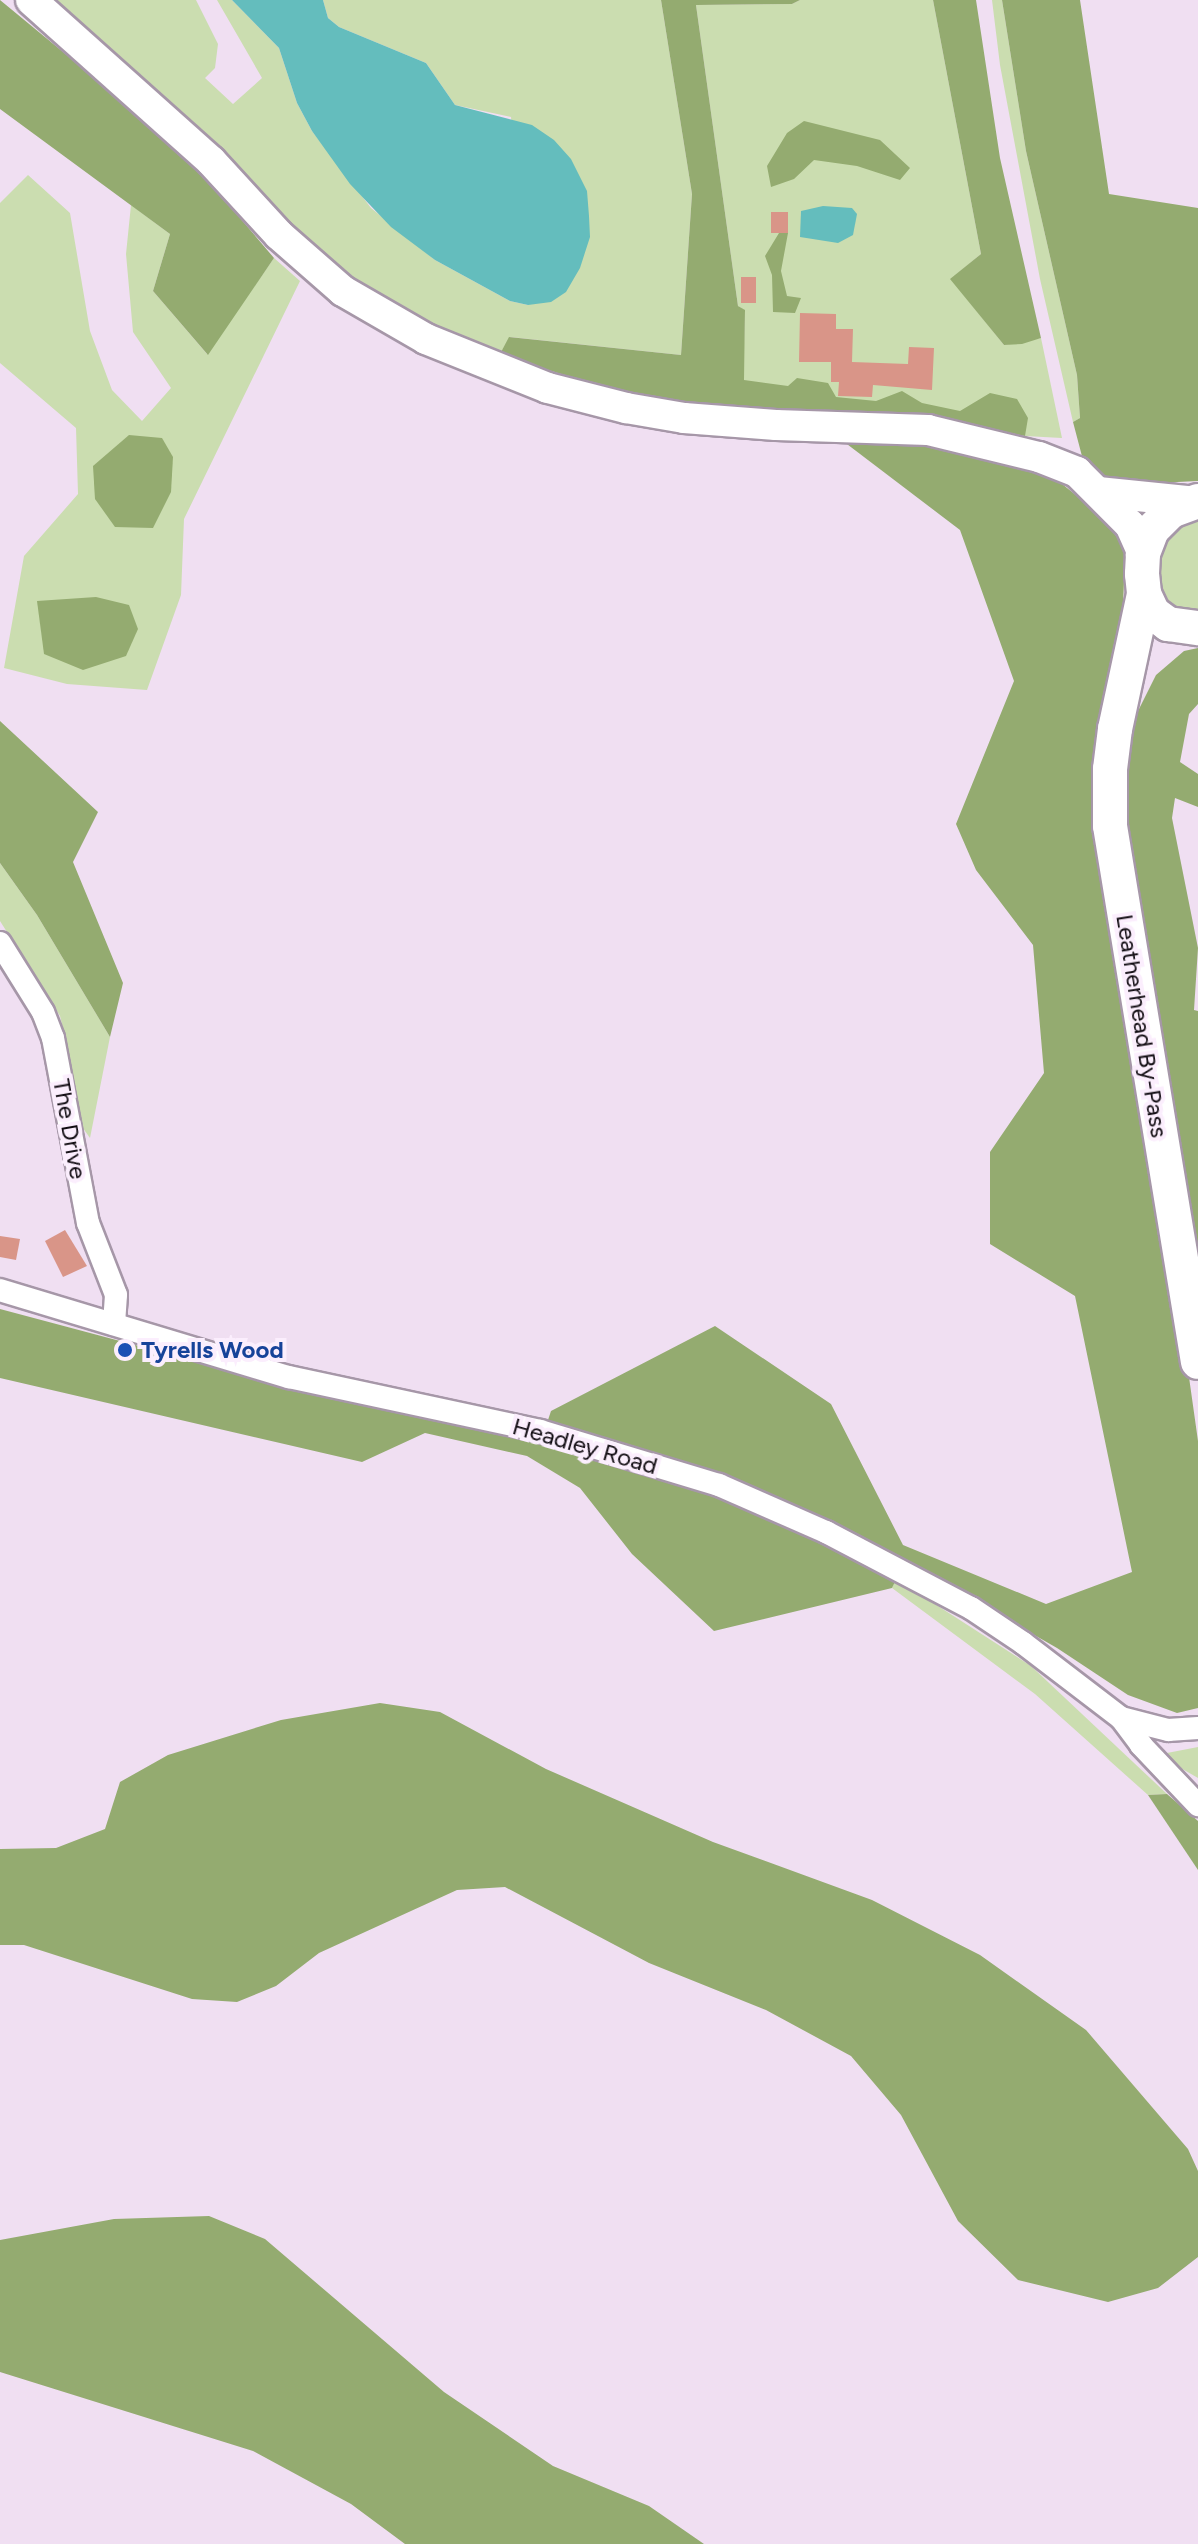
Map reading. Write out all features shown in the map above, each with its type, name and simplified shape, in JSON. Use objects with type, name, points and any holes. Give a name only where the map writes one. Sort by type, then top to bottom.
[{"type":"highway","points":[[1143,554],[1152,530],[1171,511],[1197,502]]},
{"type":"highway","name":"Leatherhead By-Pass","points":[[1143,554],[1144,594],[1110,769],[1110,826],[1198,1362]]},
{"type":"highway","points":[[1144,594],[1153,613],[1160,619],[1194,628]]},
{"type":"highway","name":"Leatherhead By-Pass","points":[[1125,690],[1167,639],[1194,628]]},
{"type":"main road","points":[[31,0],[211,161],[279,235],[343,291],[426,339],[548,388],[626,408],[684,418],[761,424],[928,430],[1039,457],[1077,472],[1130,525],[1143,554]]},
{"type":"main road","points":[[1098,492],[1197,502]]},
{"type":"street","name":"The Drive","points":[[0,943],[43,1012],[53,1038],[88,1223],[116,1295],[114,1324]]},
{"type":"street","name":"Headley Road","points":[[0,1290],[289,1377],[540,1431],[719,1485],[826,1532],[971,1608],[1023,1643],[1121,1718],[1141,1745],[1198,1805]]},
{"type":"street","name":"Headley Road","points":[[1121,1718],[1168,1730],[1198,1728]]},
{"type":"shaded area","points":[[0,0],[182,150],[274,258],[208,355],[153,291],[170,234],[0,109]]},
{"type":"shaded area","points":[[53,0],[196,0],[218,44],[215,68],[205,78],[233,104],[262,78],[217,0],[232,0],[279,48],[297,103],[312,131],[371,208],[435,260],[510,301],[528,305],[511,117],[455,105],[426,63],[339,27],[328,18],[323,0],[661,0],[692,194],[681,355],[510,337],[500,354],[432,328],[320,261],[211,142]]},
{"type":"shaded area","points":[[232,0],[323,0],[328,18],[339,27],[426,63],[455,105],[532,125],[554,140],[571,159],[587,191],[589,216],[590,237],[580,268],[566,292],[551,302],[528,305],[510,301],[435,260],[391,227],[350,184],[312,131],[297,103],[279,48]]},
{"type":"shaded area","points":[[661,0],[800,0],[792,4],[696,5],[738,306],[745,310],[744,380],[788,386],[797,378],[828,383],[836,397],[876,401],[902,391],[922,403],[960,411],[990,393],[1017,399],[1028,418],[1025,436],[955,422],[742,410],[628,396],[500,354],[509,337],[681,355],[692,194]]},
{"type":"shaded area","points":[[800,0],[933,0],[981,254],[951,279],[1004,345],[1041,338],[1062,438],[1025,436],[955,422],[742,410],[745,311],[738,306],[696,5],[792,4]]},
{"type":"shaded area","points":[[933,0],[976,0],[1000,158],[1041,338],[1022,344],[1004,345],[950,279],[981,254]]},
{"type":"shaded area","points":[[992,0],[1002,0],[1026,151],[1077,375],[1080,418],[1073,422],[1040,279],[1000,65]]},
{"type":"shaded area","points":[[1002,0],[1080,0],[1109,194],[1198,208],[1198,481],[1115,485],[1092,474],[1083,460],[1073,422],[1080,418],[1077,375],[1026,151]]},
{"type":"shaded area","points":[[804,121],[880,140],[910,168],[900,180],[857,166],[814,160],[794,179],[771,187],[767,166],[787,133]]},
{"type":"shaded area","points":[[28,175],[70,213],[90,331],[112,390],[142,421],[171,388],[133,332],[126,254],[131,205],[170,234],[153,291],[207,354],[274,258],[300,281],[184,519],[181,595],[147,690],[67,684],[4,668],[24,556],[78,494],[76,428],[0,363],[0,203]]},
{"type":"shaded area","points":[[823,206],[852,208],[857,214],[853,235],[838,243],[800,237],[801,211]]},
{"type":"shaded area","points":[[779,233],[788,233],[781,271],[787,296],[801,298],[795,313],[773,312],[772,275],[765,256]]},
{"type":"shaded area","points":[[129,435],[162,438],[173,457],[171,492],[153,528],[115,527],[95,499],[93,466]]},
{"type":"shaded area","points":[[839,438],[952,447],[1051,475],[1119,530],[1125,556],[1122,631],[1099,738],[1198,1441],[1198,1708],[1177,1713],[1128,1695],[1057,1648],[905,1561],[892,1588],[714,1631],[632,1554],[580,1488],[527,1456],[425,1433],[362,1462],[0,1378],[0,1309],[289,1386],[540,1444],[551,1411],[715,1326],[831,1404],[903,1545],[1046,1604],[1132,1572],[1075,1296],[990,1244],[990,1152],[1044,1073],[1033,945],[976,870],[956,824],[1014,681],[960,530]]},
{"type":"shaded area","points":[[1198,518],[1198,612],[1172,610],[1158,600],[1159,549],[1174,530]]},
{"type":"shaded area","points":[[96,597],[129,605],[138,629],[126,656],[83,670],[44,654],[37,601]]},
{"type":"shaded area","points":[[1198,648],[1198,704],[1189,714],[1180,762],[1198,774],[1198,807],[1175,798],[1172,818],[1198,948],[1194,1010],[1198,1011],[1198,1281],[1122,834],[1122,780],[1133,721],[1156,675],[1184,651]]},
{"type":"shaded area","points":[[0,721],[98,812],[73,862],[123,983],[110,1037],[37,915],[0,863]]},
{"type":"shaded area","points":[[0,863],[37,915],[110,1037],[90,1138],[75,1117],[69,1054],[60,1016],[0,921]]},
{"type":"shaded area","points":[[896,1579],[1031,1666],[1167,1794],[1148,1795],[1035,1694],[892,1588]]},
{"type":"shaded area","points":[[380,1703],[440,1712],[546,1769],[713,1842],[872,1900],[980,1955],[1086,2030],[1188,2149],[1198,2171],[1198,2257],[1158,2288],[1108,2302],[1018,2280],[958,2221],[901,2115],[851,2056],[766,2010],[649,1963],[505,1887],[457,1890],[319,1953],[276,1986],[237,2002],[192,1999],[24,1945],[0,1945],[0,1849],[56,1848],[105,1829],[120,1782],[168,1755],[281,1720]]},
{"type":"shaded area","points":[[1198,1747],[1198,1778],[1165,1759],[1167,1753]]},
{"type":"shaded area","points":[[1167,1794],[1198,1821],[1198,1870],[1148,1795]]},
{"type":"shaded area","points":[[209,2216],[265,2239],[444,2392],[553,2466],[649,2506],[704,2544],[405,2544],[351,2504],[253,2451],[0,2372],[0,2240],[114,2219]]},
{"type":"building","points":[[771,212],[788,212],[788,233],[771,233]]},
{"type":"building","points":[[741,277],[756,277],[756,303],[741,303]]},
{"type":"building","points":[[800,313],[836,314],[836,329],[853,329],[852,362],[908,364],[909,347],[934,348],[932,390],[873,385],[872,397],[838,396],[839,382],[831,382],[831,362],[799,362]]},
{"type":"building","points":[[65,1230],[87,1266],[63,1277],[45,1241]]},
{"type":"building","points":[[0,1236],[20,1239],[16,1260],[0,1257]]},
{"type":"place","name":"Tyrells Wood","points":[[125,1350]]}]
